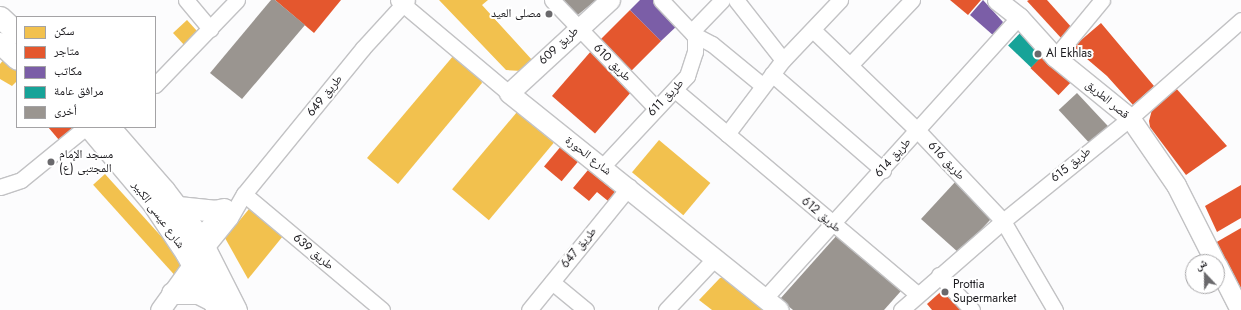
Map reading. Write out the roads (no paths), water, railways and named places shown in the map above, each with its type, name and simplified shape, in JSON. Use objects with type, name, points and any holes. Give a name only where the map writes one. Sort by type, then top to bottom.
[{"type":"main road","points":[[0,17],[16,32]]},
{"type":"main road","points":[[0,43],[16,58]]},
{"type":"main road","name":"شارع عيسى الكبير","points":[[90,128],[152,202],[196,250],[236,310]]},
{"type":"main road","name":"شارع عيسى الكبير","points":[[110,128],[178,207],[196,250],[215,305]]},
{"type":"main road","points":[[178,207],[209,211],[224,209]]},
{"type":"main road","points":[[172,293],[198,292],[215,305]]},
{"type":"street","points":[[186,0],[210,29]]},
{"type":"street","points":[[156,85],[237,0]]},
{"type":"street","name":"طريق 610","points":[[552,0],[578,29],[656,108]]},
{"type":"street","name":"طريق 609","points":[[509,93],[610,0]]},
{"type":"street","points":[[661,0],[693,34],[712,44],[762,85]]},
{"type":"street","points":[[693,34],[697,23],[722,0]]},
{"type":"street","points":[[736,0],[783,60]]},
{"type":"street","points":[[727,134],[762,85],[783,60],[814,30],[840,0]]},
{"type":"street","points":[[850,65],[912,0]]},
{"type":"street","name":"قصر الطريق","points":[[997,0],[1019,17],[1055,57],[1130,118],[1176,185],[1212,254]]},
{"type":"street","points":[[1055,57],[1102,0]]},
{"type":"street","name":"شارع الحورة","points":[[403,1],[509,93],[629,187],[772,304]]},
{"type":"street","name":"طريق 649","points":[[196,250],[230,218],[244,194],[403,1]]},
{"type":"street","name":"طريق 614","points":[[772,304],[833,224],[1019,17]]},
{"type":"street","name":"طريق 615","points":[[901,310],[917,294],[1003,221],[1130,118],[1241,20]]},
{"type":"street","name":"طريق 616","points":[[814,30],[918,131],[1003,221],[1055,310]]},
{"type":"street","name":"طريق 611","points":[[602,167],[687,76],[693,60],[693,34]]},
{"type":"street","points":[[772,74],[882,170]]},
{"type":"street","name":"طريق 612","points":[[675,90],[917,294]]},
{"type":"street","points":[[0,187],[21,180],[85,128]]},
{"type":"street","name":"طريق 647","points":[[529,310],[629,187]]},
{"type":"street","name":"طريق 649","points":[[196,250],[224,209],[244,194]]},
{"type":"street","name":"طريق 639","points":[[244,194],[382,310]]},
{"type":"street","points":[[160,310],[172,293],[196,250]]},
{"type":"street","points":[[666,310],[715,258]]},
{"type":"street","points":[[940,275],[972,310]]},
{"type":"street","points":[[1225,281],[1240,310]]},
{"type":"street","points":[[552,282],[586,310]]},
{"type":"place","name":"مصلى العيد","points":[[549,14]]},
{"type":"place","name":"Al Ekhlas","points":[[1038,54]]},
{"type":"place","name":"مسجد الإمام المجتبى (ع)","points":[[51,162]]},
{"type":"place","name":"Prottia Supermarket","points":[[945,292]]}]
